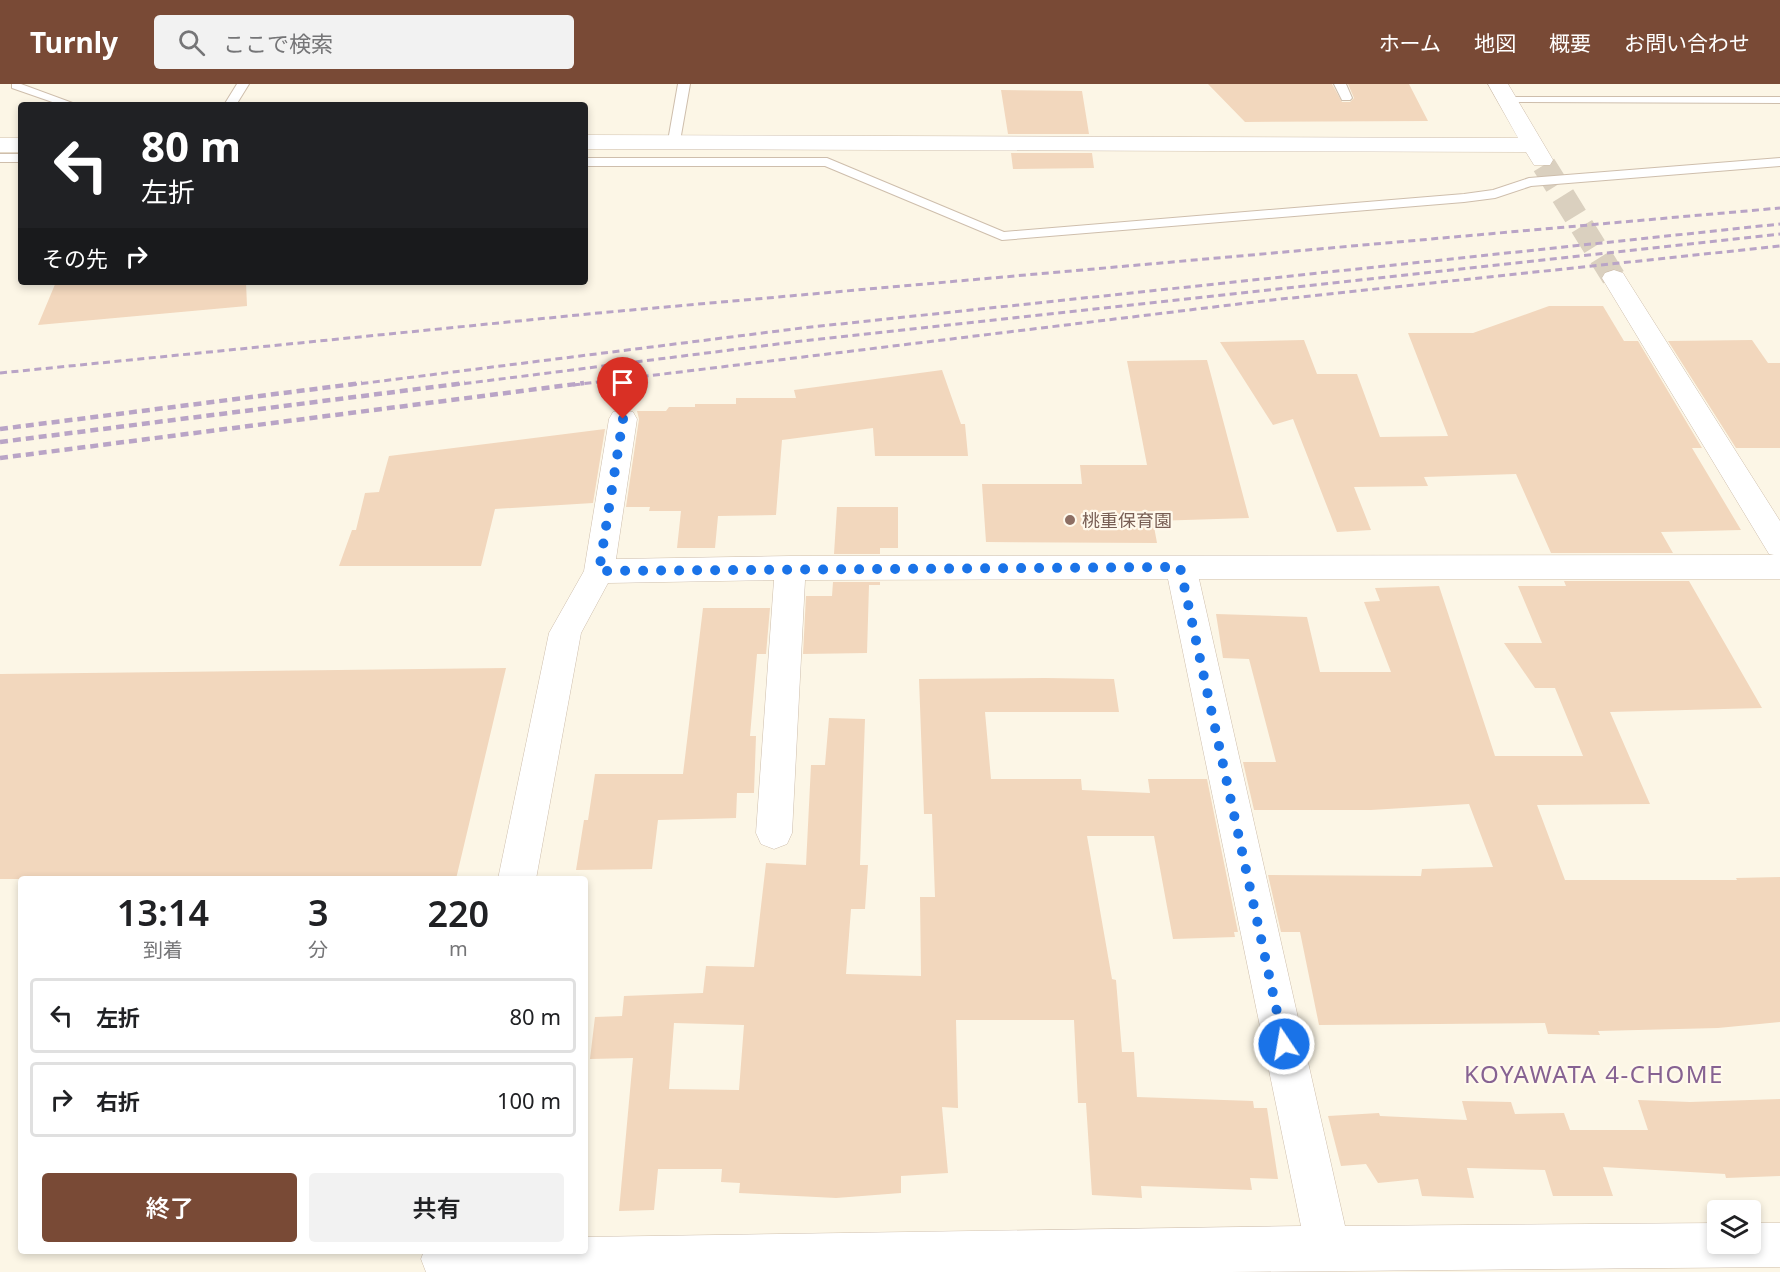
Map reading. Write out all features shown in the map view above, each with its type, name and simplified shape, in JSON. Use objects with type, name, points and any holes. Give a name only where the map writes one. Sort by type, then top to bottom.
[{"type":"street","points":[[1503,92],[1544,165]]},
{"type":"street","points":[[588,142],[1533,145]]},
{"type":"street","points":[[0,145],[18,145]]},
{"type":"street","points":[[1614,278],[1780,546]]},
{"type":"street","points":[[518,876],[565,633],[599,571],[623,419]]},
{"type":"street","points":[[1180,567],[1331,1260]]},
{"type":"street","points":[[599,571],[790,568],[1780,567]]},
{"type":"street","points":[[774,833],[790,568]]},
{"type":"street","points":[[443,1261],[1331,1260],[1780,1245]]},
{"type":"lane","points":[[232,102],[243,84]]},
{"type":"lane","points":[[674,141],[684,84]]},
{"type":"lane","points":[[1340,84],[1346,98]]},
{"type":"lane","points":[[15,86],[63,102]]},
{"type":"lane","points":[[1503,92],[1780,100]]},
{"type":"lane","points":[[0,158],[18,158]]},
{"type":"lane","points":[[588,162],[827,162],[1002,236],[1464,198],[1495,194],[1529,182],[1780,162]]},
{"type":"building","points":[[1208,84],[1332,84],[1342,102],[1350,102],[1354,98],[1348,84],[1409,84],[1428,121],[1245,122]]},
{"type":"building","points":[[1001,90],[1082,91],[1089,134],[1008,134]]},
{"type":"building","points":[[1011,153],[1092,153],[1094,168],[1013,169]]},
{"type":"building","points":[[55,285],[246,285],[247,306],[38,325]]},
{"type":"building","points":[[1549,306],[1603,306],[1624,341],[1638,341],[1702,448],[1692,448],[1741,530],[1661,532],[1673,553],[1551,553],[1516,474],[1424,477],[1428,486],[1354,487],[1371,530],[1337,532],[1293,419],[1273,425],[1220,342],[1304,340],[1317,374],[1357,374],[1380,437],[1448,436],[1408,333],[1473,333]]},
{"type":"building","points":[[1752,340],[1768,363],[1780,363],[1780,448],[1736,448],[1668,341]]},
{"type":"building","points":[[1207,360],[1249,518],[1153,521],[1157,543],[986,542],[982,484],[1082,484],[1080,465],[1147,465],[1127,361]]},
{"type":"building","points":[[942,370],[961,424],[965,424],[968,456],[875,456],[873,428],[782,440],[776,515],[718,516],[715,548],[677,548],[681,511],[649,511],[650,507],[626,507],[639,419],[637,411],[666,411],[669,407],[695,407],[695,404],[736,404],[736,398],[796,398],[794,390]]},
{"type":"building","points":[[605,429],[593,503],[495,509],[481,566],[339,566],[352,530],[356,530],[365,493],[379,492],[389,456]]},
{"type":"building","points":[[837,507],[898,507],[898,548],[880,548],[880,554],[834,554]]},
{"type":"building","points":[[1564,581],[1689,581],[1762,708],[1610,712],[1650,804],[1537,805],[1565,880],[1737,880],[1736,878],[1780,877],[1780,1022],[1718,1028],[1598,1031],[1600,1035],[1548,1034],[1545,1023],[1319,1025],[1300,932],[1281,932],[1268,875],[1421,876],[1422,869],[1493,867],[1469,804],[1371,810],[1254,810],[1243,762],[1276,762],[1249,659],[1223,658],[1216,614],[1307,617],[1320,672],[1391,672],[1364,602],[1380,601],[1375,588],[1439,586],[1495,756],[1583,756],[1555,688],[1535,688],[1504,643],[1542,643],[1518,586],[1566,586]]},
{"type":"building","points":[[833,582],[880,582],[880,585],[869,585],[867,653],[803,654],[806,596],[832,596]]},
{"type":"building","points":[[703,608],[770,608],[766,654],[757,654],[750,736],[756,736],[754,793],[737,793],[736,818],[658,820],[652,869],[576,870],[584,820],[588,820],[595,774],[683,774]]},
{"type":"building","points":[[506,668],[457,876],[18,876],[18,879],[0,879],[0,674]]},
{"type":"building","points":[[919,679],[1114,679],[1119,712],[985,712],[991,779],[1081,779],[1082,790],[1150,793],[1148,779],[1207,779],[1238,932],[1234,932],[1235,937],[1173,939],[1154,836],[1087,836],[1112,979],[1116,980],[1122,1052],[1134,1052],[1137,1097],[1253,1101],[1254,1108],[1267,1108],[1278,1179],[1250,1178],[1252,1190],[1141,1186],[1142,1198],[1092,1195],[1086,1103],[1078,1103],[1074,1020],[956,1020],[958,1108],[942,1107],[948,1173],[901,1176],[901,1193],[836,1198],[739,1193],[740,1183],[721,1182],[722,1169],[658,1169],[654,1210],[619,1211],[633,1058],[590,1059],[595,1017],[622,1016],[624,996],[703,993],[706,966],[754,967],[766,863],[806,865],[811,765],[825,765],[829,718],[865,719],[860,865],[868,865],[865,909],[851,909],[846,974],[921,976],[920,897],[935,897],[932,814],[924,814]],"holes":[[[674,1023],[744,1025],[739,1090],[669,1089]]]},
{"type":"building","points":[[1780,1099],[1780,1176],[1726,1178],[1725,1174],[1603,1167],[1613,1196],[1553,1196],[1545,1170],[1467,1168],[1474,1198],[1422,1196],[1418,1179],[1378,1183],[1366,1164],[1341,1166],[1328,1116],[1379,1113],[1380,1116],[1467,1120],[1462,1101],[1511,1102],[1515,1114],[1564,1113],[1570,1130],[1648,1130],[1638,1100],[1690,1102]]},
{"type":"tunnel","points":[[1544,165],[1614,278]]},
{"type":"railway","points":[[0,373],[598,313],[1780,208]]},
{"type":"railway","points":[[350,385],[802,328],[1780,224]]},
{"type":"railway","points":[[453,385],[802,341],[1780,234]]},
{"type":"railway","points":[[573,385],[1263,301],[1780,246]]},
{"type":"railway","points":[[0,429],[362,383]]},
{"type":"railway","points":[[0,442],[465,383]]},
{"type":"railway","points":[[0,458],[584,383]]},
{"type":"place","name":"桃重保育園","points":[[1070,520]]},
{"type":"district","name":"KOYAWATA 4-CHOME","points":[[1594,1073]]},
{"type":"route","points":[[623,419],[599,571],[1180,567],[1284,1044]]}]
